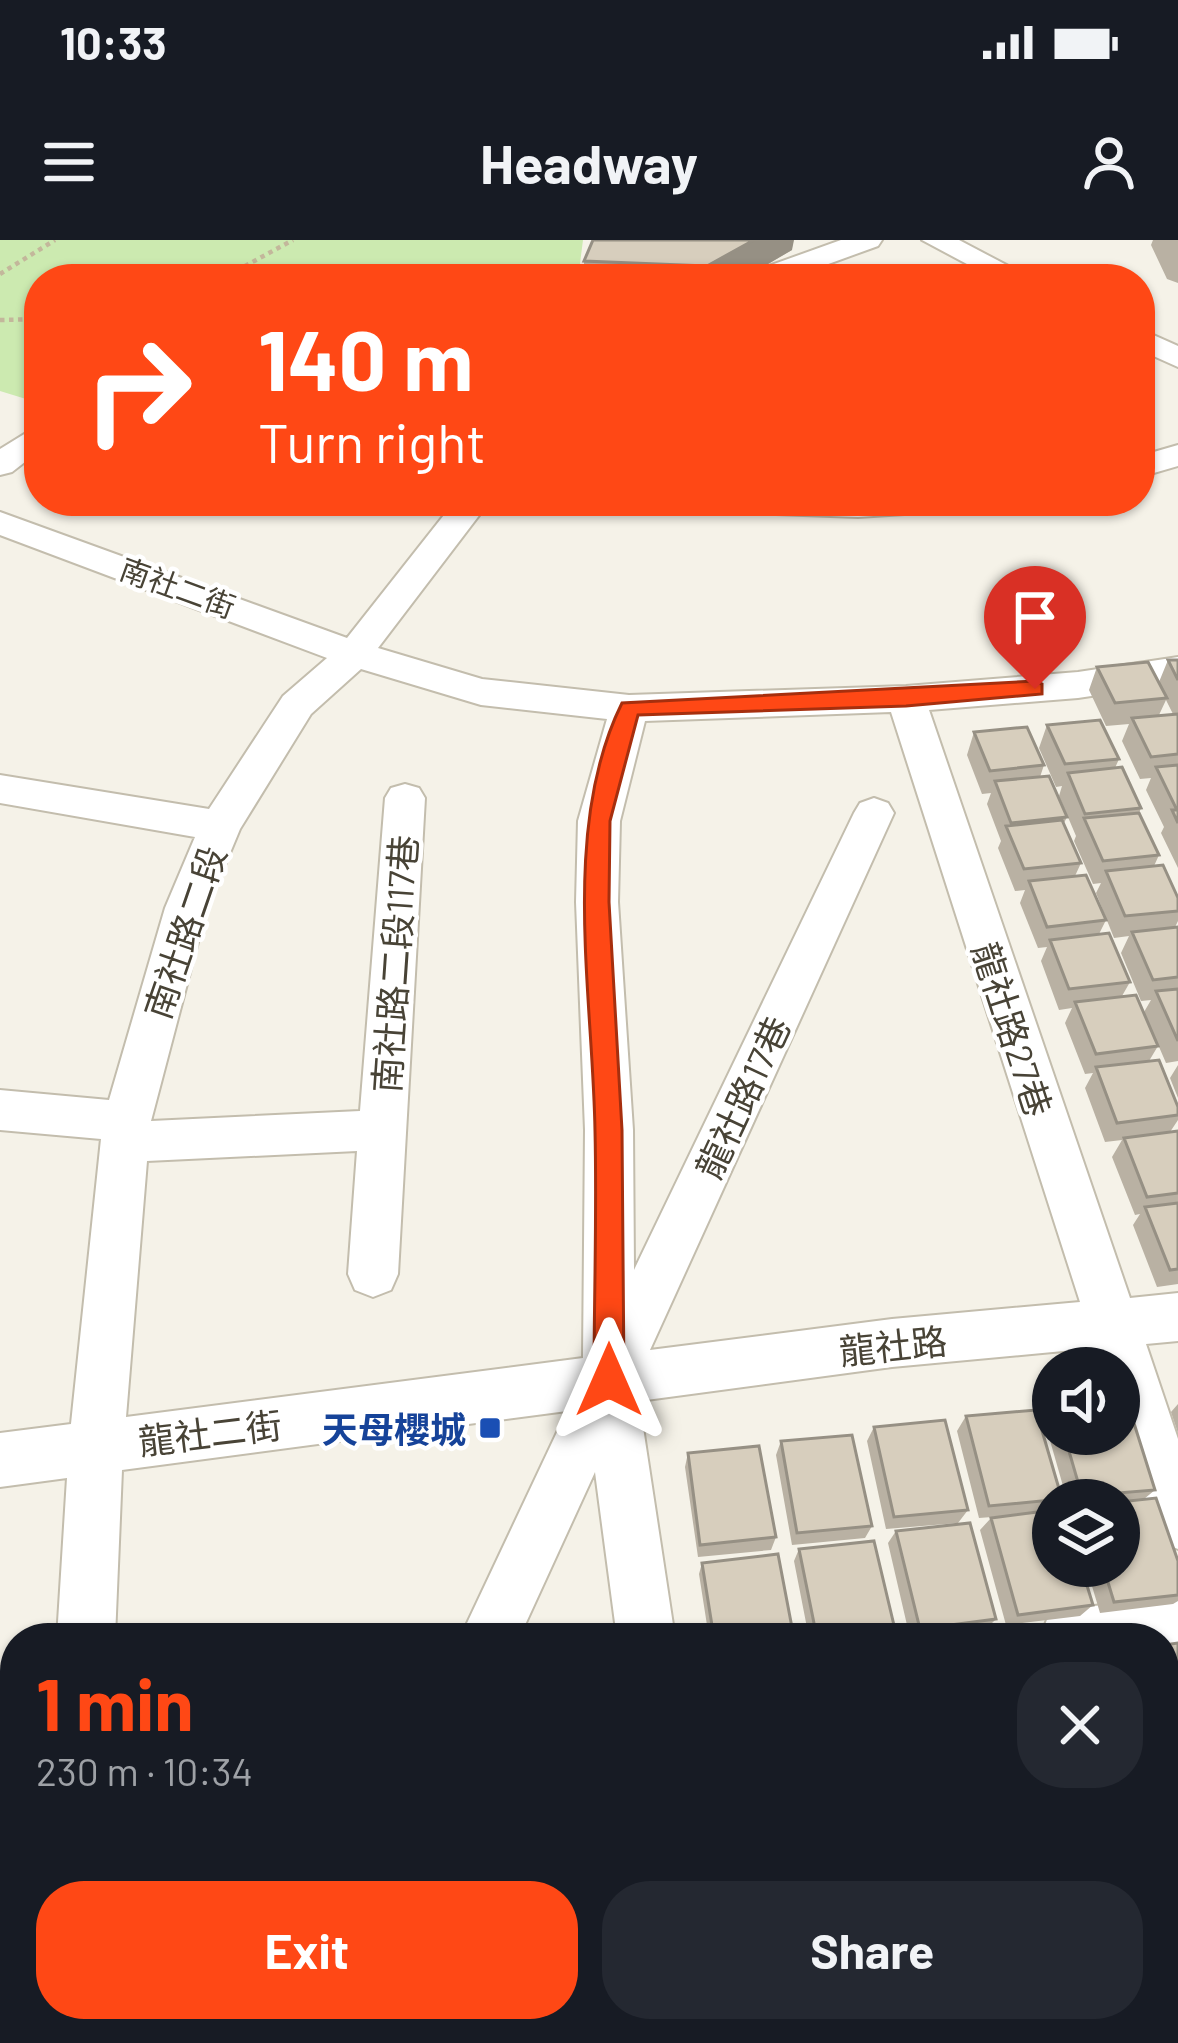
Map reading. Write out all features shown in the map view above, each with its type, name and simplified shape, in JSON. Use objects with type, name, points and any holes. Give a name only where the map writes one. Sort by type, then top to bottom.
[{"type":"street","points":[[801,264],[868,240]]},
{"type":"street","points":[[936,240],[986,264]]},
{"type":"street","points":[[0,465],[24,447]]},
{"type":"street","name":"南社路二段","points":[[96,1447],[127,1131],[164,978],[220,826],[297,705],[354,654],[461,516]]},
{"type":"street","name":"南社二街","points":[[0,523],[354,654],[481,692],[629,708],[906,699]]},
{"type":"street","points":[[906,699],[1087,706],[1178,670]]},
{"type":"street","name":"龍社路27巷","points":[[906,699],[1109,1324],[1178,1521]]},
{"type":"street","points":[[629,708],[598,821],[597,902],[609,1130],[609,1380],[644,1623]]},
{"type":"street","points":[[0,789],[220,826]]},
{"type":"street","name":"南社路二段117巷","points":[[373,1274],[405,797]]},
{"type":"street","name":"龍社路17巷","points":[[496,1623],[874,813]]},
{"type":"street","name":"南社路二段117巷","points":[[0,1110],[127,1131],[383,1130]]},
{"type":"street","name":"龍社路","points":[[609,1380],[892,1343],[1178,1317]]},
{"type":"street","name":"龍社二街","points":[[0,1460],[609,1380]]},
{"type":"street","name":"龍社二街","points":[[87,1623],[96,1447]]},
{"type":"path","points":[[0,274],[55,240]]},
{"type":"path","points":[[248,264],[292,240]]},
{"type":"green space","points":[[0,240],[583,240],[580,264],[24,264],[24,398],[0,391]]},
{"type":"building","points":[[593,240],[754,240],[711,264],[584,261]]},
{"type":"building","points":[[1168,660],[1178,660],[1178,680]]},
{"type":"building","points":[[1148,662],[1167,698],[1115,703],[1097,667]]},
{"type":"building","points":[[1178,714],[1178,754],[1151,757],[1132,718]]},
{"type":"building","points":[[1100,720],[1119,759],[1065,764],[1047,725]]},
{"type":"building","points":[[1027,727],[1044,765],[990,771],[974,732]]},
{"type":"building","points":[[1178,765],[1178,823],[1172,810],[1177,810],[1156,767]]},
{"type":"building","points":[[1122,767],[1141,808],[1085,814],[1068,773]]},
{"type":"building","points":[[1049,776],[1067,817],[1011,823],[995,781]]},
{"type":"building","points":[[1139,813],[1159,855],[1103,861],[1084,818]]},
{"type":"building","points":[[1062,820],[1081,863],[1024,869],[1006,826]]},
{"type":"building","points":[[1163,865],[1178,898],[1178,911],[1125,916],[1106,871]]},
{"type":"building","points":[[1086,875],[1106,920],[1047,927],[1029,881]]},
{"type":"building","points":[[1178,927],[1178,977],[1153,980],[1132,932]]},
{"type":"building","points":[[1109,933],[1130,982],[1069,989],[1050,940]]},
{"type":"building","points":[[1178,989],[1178,1041],[1156,991]]},
{"type":"building","points":[[1136,995],[1158,1046],[1096,1054],[1075,1002]]},
{"type":"building","points":[[1159,1060],[1178,1115],[1117,1123],[1096,1067]]},
{"type":"building","points":[[1178,1131],[1178,1193],[1147,1197],[1124,1138]]},
{"type":"building","points":[[1178,1203],[1178,1269],[1170,1270],[1145,1207]]},
{"type":"building","points":[[1032,1410],[1032,1455],[1049,1455],[1056,1479],[1032,1479],[1032,1502],[989,1506],[966,1416]]},
{"type":"building","points":[[945,1420],[968,1510],[894,1517],[874,1427]]},
{"type":"building","points":[[852,1435],[872,1526],[797,1533],[781,1441]]},
{"type":"building","points":[[1140,1442],[1155,1490],[1140,1491],[1140,1479],[1077,1479],[1070,1455],[1140,1455]]},
{"type":"building","points":[[759,1446],[776,1537],[700,1545],[688,1453]]},
{"type":"building","points":[[1156,1498],[1178,1561],[1178,1595],[1114,1602],[1109,1587],[1140,1587],[1140,1500]]},
{"type":"building","points":[[1032,1513],[1032,1587],[1087,1587],[1093,1605],[1018,1615],[991,1518]]},
{"type":"building","points":[[970,1523],[996,1619],[919,1623],[896,1531]]},
{"type":"building","points":[[874,1541],[893,1623],[814,1623],[799,1549]]},
{"type":"building","points":[[778,1554],[791,1623],[712,1623],[702,1563]]},
{"type":"place","name":"天母櫻城","points":[[490,1428]]},
{"type":"route","points":[[609,1380],[609,1130],[597,902],[598,821],[629,708],[906,699],[1035,689]]}]
